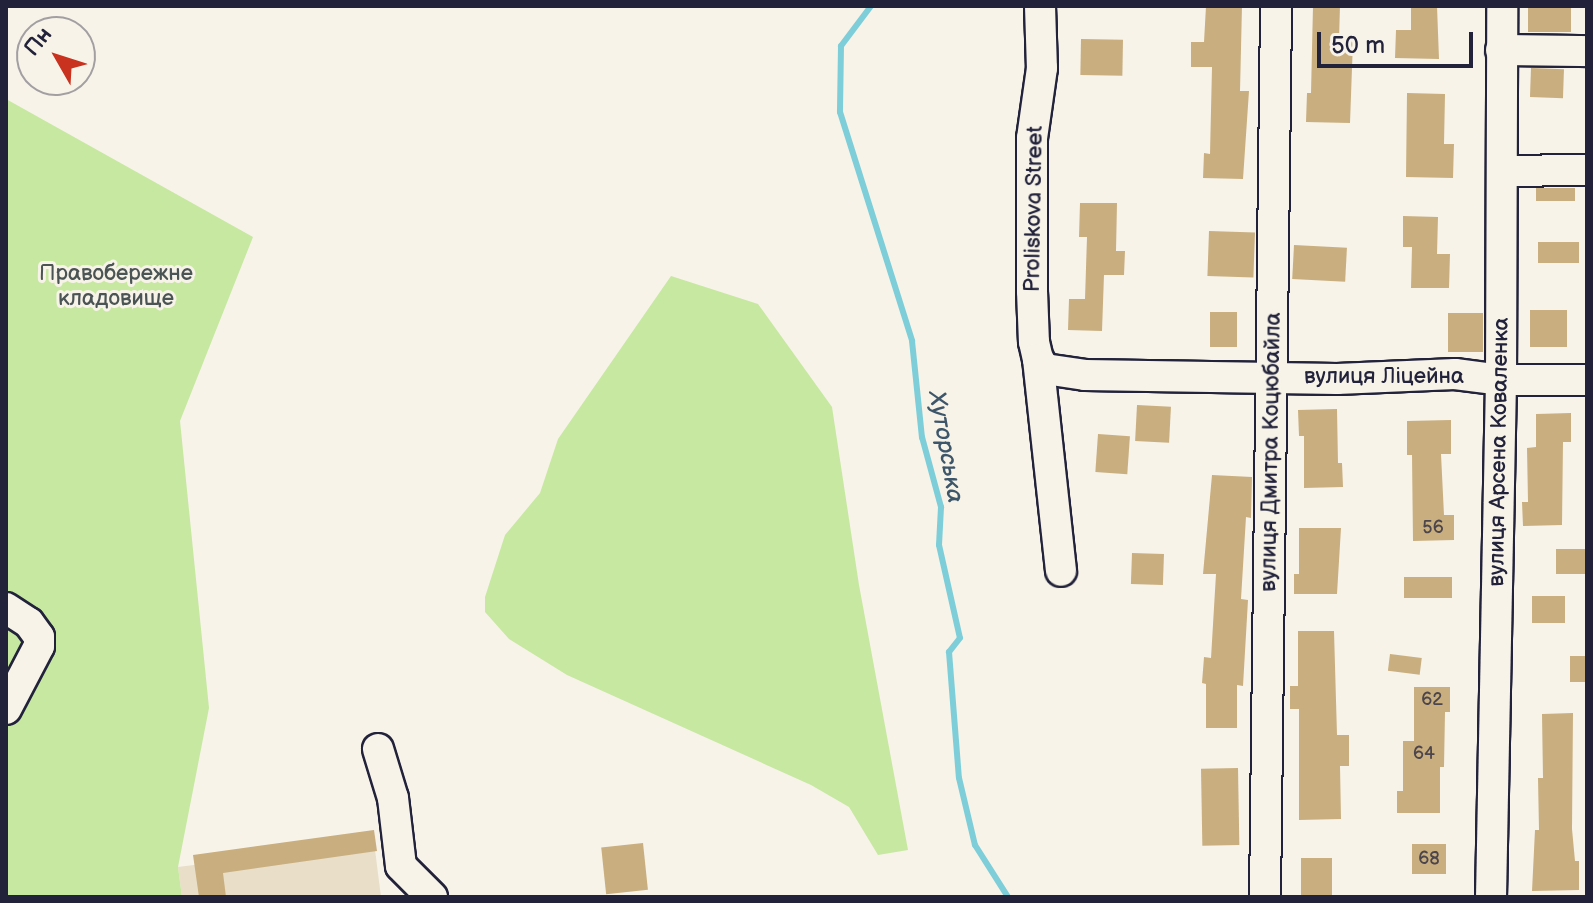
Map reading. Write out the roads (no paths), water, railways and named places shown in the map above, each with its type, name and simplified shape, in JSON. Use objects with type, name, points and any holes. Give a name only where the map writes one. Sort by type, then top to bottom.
[{"type":"street","name":"Proliskova Street","points":[[1040,6],[1042,68],[1032,138],[1033,324],[1061,571]]},
{"type":"street","name":"вулиця Дмитра Коцюбайла","points":[[1265,897],[1276,6]]},
{"type":"street","name":"вулиця Арсена Коваленка","points":[[1491,897],[1501,380],[1502,6]]},
{"type":"street","points":[[1501,50],[1587,51]]},
{"type":"street","points":[[1502,171],[1587,170]]},
{"type":"street","name":"вулиця Ліцейна","points":[[1038,359],[1045,369],[1085,375],[1337,379],[1455,374],[1501,380],[1587,380]]},
{"type":"street","points":[[6,608],[29,623],[39,637],[39,646],[6,709]]},
{"type":"street","points":[[378,749],[393,798],[401,866],[432,897]]},
{"type":"waterway","name":"Хуторська","points":[[871,6],[841,46],[840,112],[912,341],[922,437],[941,507],[939,545],[960,638],[949,652],[959,778],[975,845],[1008,897]]},
{"type":"park label","name":"Правобережне кладовище","points":[[116,286]]}]
